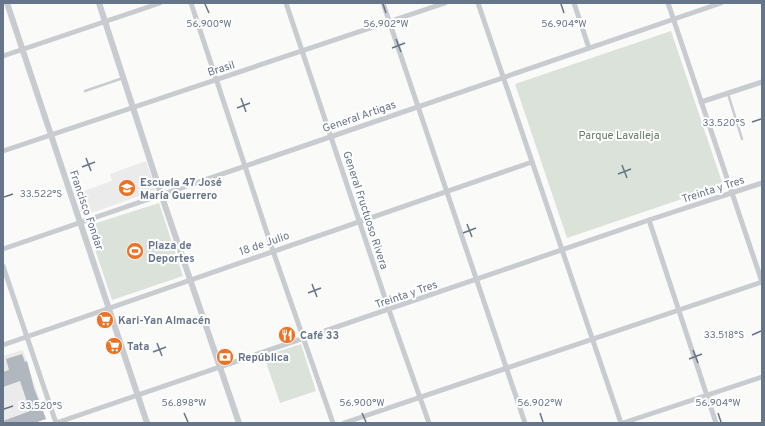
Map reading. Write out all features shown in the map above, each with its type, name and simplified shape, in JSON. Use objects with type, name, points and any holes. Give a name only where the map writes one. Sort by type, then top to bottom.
[{"type":"street","name":"Francisco Fondar","points":[[7,3],[147,423]]},
{"type":"street","points":[[99,3],[161,194],[239,423]]},
{"type":"street","points":[[3,56],[160,3]]},
{"type":"street","points":[[191,3],[303,340],[333,423]]},
{"type":"street","name":"General Fructuoso Rivera","points":[[286,3],[389,310],[429,423]]},
{"type":"street","points":[[383,3],[525,423]]},
{"type":"street","name":"Brasil","points":[[3,151],[445,3]]},
{"type":"street","points":[[478,3],[622,423],[762,377]]},
{"type":"street","points":[[574,3],[589,48]]},
{"type":"street","points":[[344,423],[762,282],[668,3]]},
{"type":"street","name":"General Artigas","points":[[3,249],[503,76],[721,3]]},
{"type":"street","points":[[701,102],[762,82]]},
{"type":"street","name":"18 de Julio","points":[[3,345],[532,162]]},
{"type":"street","name":"Treinta y Tres","points":[[56,423],[303,340],[649,220],[762,183]]},
{"type":"street","points":[[649,220],[716,423]]},
{"type":"street","points":[[3,266],[56,423]]},
{"type":"lane","points":[[85,91],[123,78]]},
{"type":"lane","points":[[728,93],[742,139]]},
{"type":"shaded area","points":[[146,161],[156,190],[83,216],[75,194],[112,181],[110,174]]},
{"type":"shaded area","points":[[23,350],[46,419],[34,423],[3,423],[3,356]]},
{"type":"green space","name":"Parque Lavalleja","points":[[671,31],[723,185],[567,238],[515,84]]},
{"type":"green space","name":"Plaza de Deportes","points":[[159,203],[183,276],[112,300],[87,226]]},
{"type":"green space","points":[[301,344],[316,391],[280,403],[264,356]]},
{"type":"building","points":[[22,354],[25,362],[27,361],[34,388],[46,419],[34,423],[3,423],[3,421],[30,411],[20,381],[3,387],[3,372],[9,370],[6,359]]},
{"type":"place","name":"Escuela 47 José María Guerrero","points":[[127,188]]},
{"type":"place","name":"Plaza de Deportes","points":[[135,251]]},
{"type":"place","name":"Kari-Yan Almacén","points":[[105,320]]},
{"type":"place","name":"Café 33","points":[[287,335]]},
{"type":"place","name":"Tata","points":[[114,346]]},
{"type":"place","name":"República","points":[[225,357]]}]
